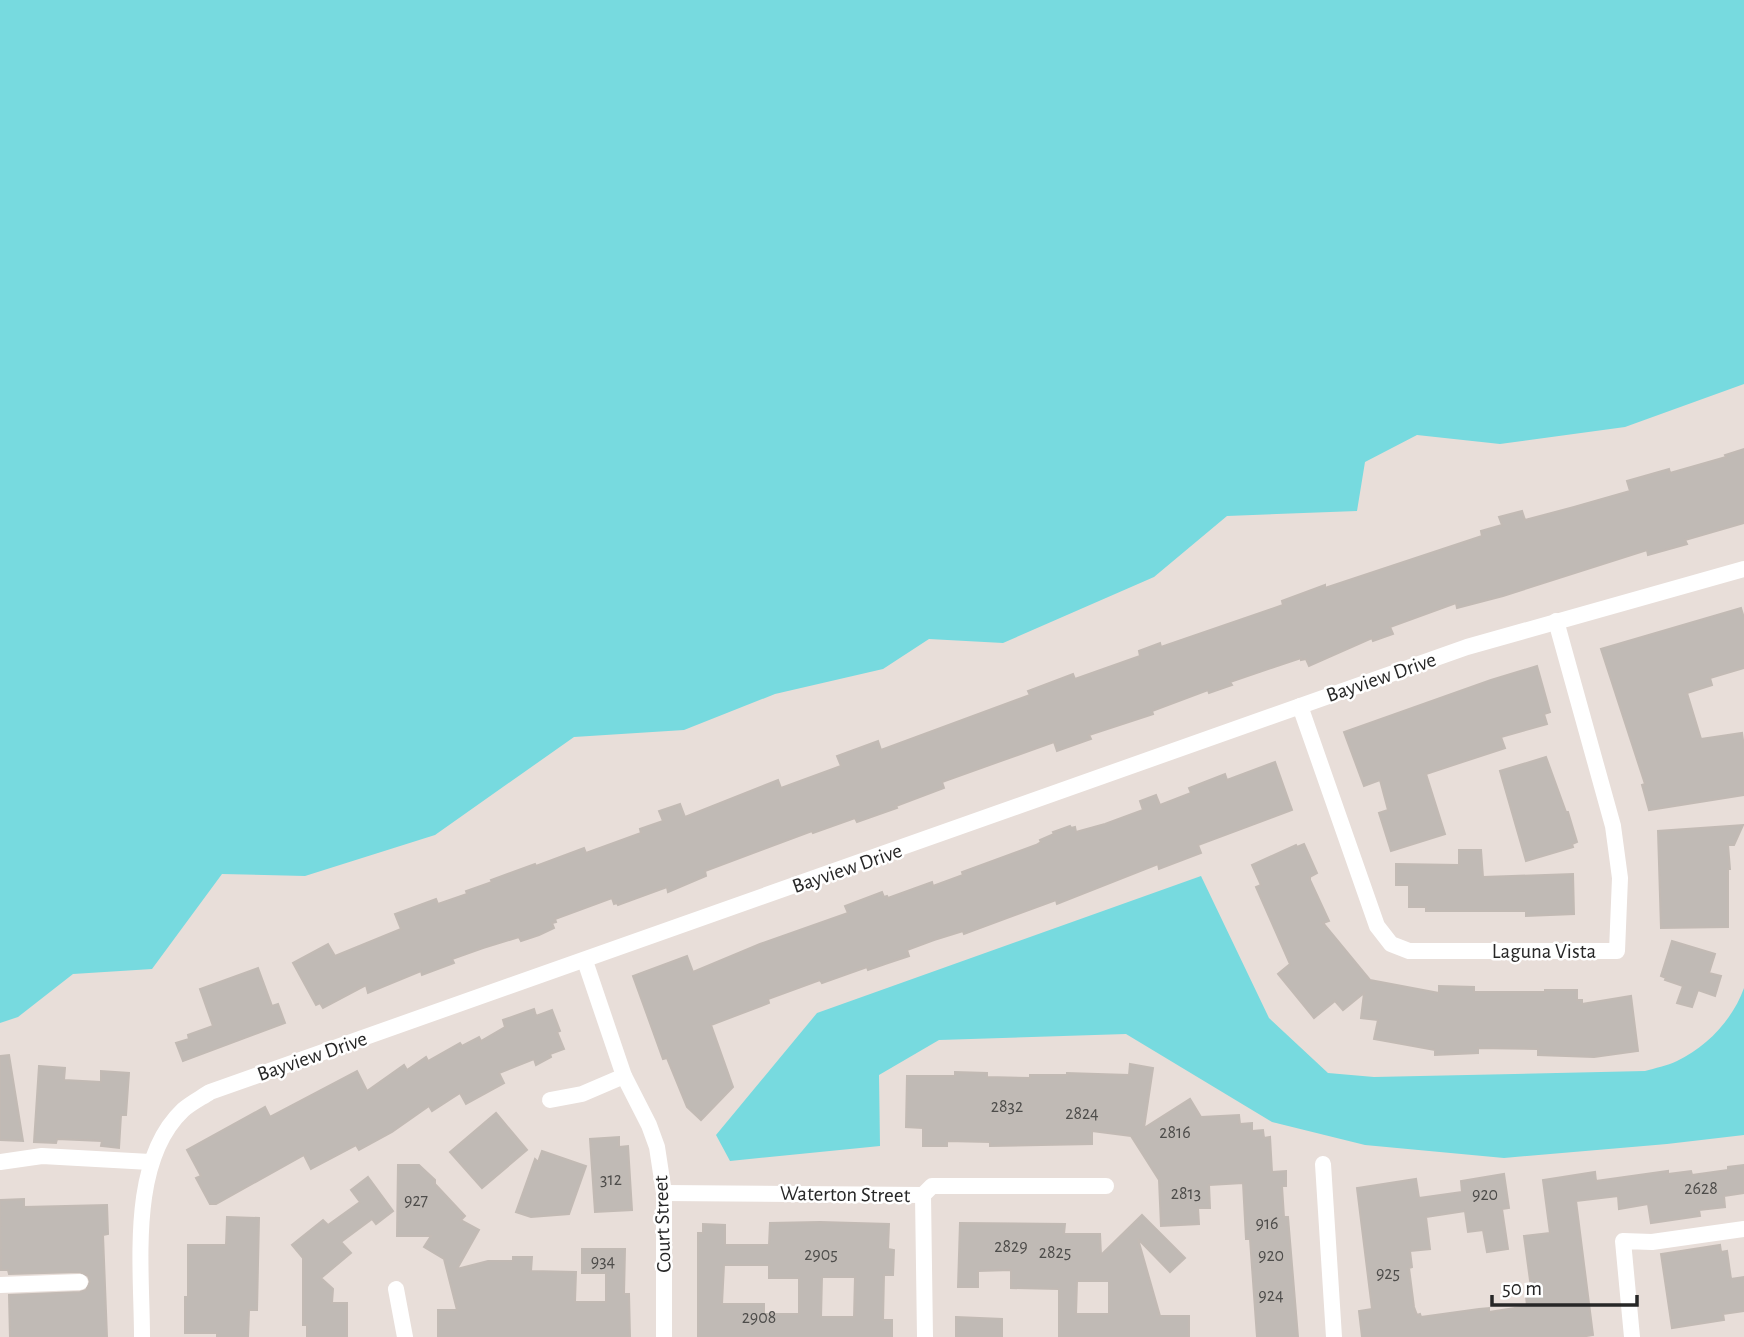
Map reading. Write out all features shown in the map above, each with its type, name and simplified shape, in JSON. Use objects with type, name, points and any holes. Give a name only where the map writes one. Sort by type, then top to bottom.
[{"type":"street","name":"Bayview Drive","points":[[142,1337],[142,1211],[150,1161],[164,1135],[183,1110],[209,1092],[1467,647],[1744,569]]},
{"type":"street","name":"Laguna Vista","points":[[1300,706],[1377,926],[1391,944],[1409,951],[1617,951],[1620,878],[1613,826],[1556,621]]},
{"type":"street","name":"Court Street","points":[[585,961],[624,1076],[657,1147],[664,1193],[664,1337]]},
{"type":"street","points":[[550,1100],[582,1094],[624,1076]]},
{"type":"street","points":[[0,1162],[42,1156],[150,1161]]},
{"type":"street","points":[[1323,1164],[1335,1337]]},
{"type":"street","name":"Waterton Street","points":[[664,1193],[923,1195],[932,1186],[1106,1186]]},
{"type":"street","points":[[923,1195],[925,1337]]},
{"type":"street","points":[[1632,1337],[1623,1241],[1652,1242],[1744,1229]]},
{"type":"street","points":[[0,1285],[80,1282]]},
{"type":"street","points":[[396,1289],[405,1337]]},
{"type":"water","points":[[0,0],[1744,0],[1744,384],[1625,427],[1500,444],[1417,435],[1365,462],[1357,511],[1227,516],[1154,577],[1003,643],[929,639],[883,669],[775,694],[684,730],[574,737],[435,835],[305,876],[222,874],[152,969],[73,974],[18,1017],[0,1023]]},
{"type":"water","points":[[1201,876],[1269,1018],[1328,1073],[1374,1077],[1645,1071],[1677,1061],[1699,1048],[1726,1021],[1744,988],[1744,1135],[1504,1158],[1365,1145],[1272,1122],[1126,1034],[939,1040],[879,1075],[880,1146],[730,1161],[716,1135],[817,1013]]},
{"type":"building","points":[[1744,449],[1744,523],[1685,540],[1687,544],[1648,555],[1647,550],[1457,608],[1456,603],[1390,627],[1393,634],[1373,641],[1372,638],[1309,666],[1306,659],[1301,658],[1230,682],[1232,685],[1209,693],[1208,690],[1152,711],[1153,714],[1089,735],[1091,739],[1057,751],[1054,742],[942,782],[944,788],[896,806],[897,808],[857,822],[855,818],[813,833],[812,831],[705,871],[706,876],[668,892],[667,887],[618,905],[614,904],[612,898],[555,919],[556,922],[552,923],[554,928],[539,935],[521,941],[519,937],[483,948],[452,959],[454,963],[422,975],[421,971],[368,993],[366,985],[323,1008],[320,1003],[316,1005],[293,963],[328,944],[335,956],[401,929],[395,914],[436,899],[438,904],[535,864],[536,866],[584,848],[586,853],[641,833],[640,829],[663,821],[659,811],[680,804],[685,817],[778,780],[781,788],[841,766],[837,756],[878,741],[881,750],[1030,695],[1028,691],[1073,674],[1075,679],[1140,656],[1139,651],[1160,643],[1161,647],[1283,605],[1282,601],[1325,585],[1325,588],[1482,536],[1481,531],[1502,525],[1499,517],[1522,511],[1525,520],[1574,507],[1630,491],[1627,481],[1669,469],[1670,473]]},
{"type":"building","points":[[1741,608],[1744,618],[1744,668],[1710,678],[1712,685],[1687,693],[1701,739],[1742,733],[1744,795],[1649,810],[1642,785],[1645,784],[1601,649]]},
{"type":"building","points":[[1537,666],[1550,712],[1544,714],[1547,724],[1501,737],[1505,748],[1426,774],[1445,834],[1391,851],[1379,813],[1388,810],[1380,780],[1364,786],[1344,732]]},
{"type":"building","points":[[1546,757],[1577,842],[1572,844],[1573,847],[1526,861],[1500,771]]},
{"type":"building","points":[[1275,762],[1292,810],[1198,845],[1201,853],[1159,869],[1158,864],[1057,904],[1056,900],[964,934],[963,931],[934,940],[907,950],[909,956],[868,970],[867,967],[822,983],[820,980],[768,999],[769,1003],[711,1025],[733,1087],[701,1120],[687,1107],[667,1058],[663,1059],[633,976],[687,956],[693,972],[760,944],[848,913],[845,906],[882,892],[884,897],[888,898],[932,882],[933,886],[963,875],[962,872],[1036,845],[1040,840],[1054,834],[1053,832],[1070,826],[1075,827],[1076,832],[1105,824],[1143,810],[1140,801],[1156,795],[1160,805],[1191,793],[1189,788],[1225,774],[1227,780]]},
{"type":"building","points":[[1743,825],[1734,845],[1728,845],[1728,927],[1661,928],[1658,831]]},
{"type":"building","points":[[1304,844],[1317,873],[1310,877],[1310,880],[1329,921],[1323,923],[1370,980],[1439,993],[1439,986],[1474,987],[1474,992],[1577,990],[1577,1000],[1582,1000],[1582,1004],[1631,996],[1638,1051],[1594,1057],[1538,1055],[1538,1049],[1478,1048],[1478,1053],[1435,1055],[1435,1050],[1374,1039],[1378,1020],[1361,1018],[1364,993],[1343,1010],[1335,1001],[1314,1018],[1278,974],[1290,964],[1256,887],[1261,885],[1252,865]]},
{"type":"building","points":[[1459,850],[1481,850],[1483,877],[1573,874],[1574,914],[1526,916],[1526,911],[1426,911],[1426,907],[1409,907],[1409,885],[1396,885],[1396,864],[1459,865]]},
{"type":"building","points":[[1672,941],[1715,954],[1709,973],[1721,976],[1715,996],[1698,990],[1692,1007],[1677,1003],[1683,986],[1661,976]]},
{"type":"building","points":[[258,968],[272,1006],[278,1004],[285,1023],[183,1061],[176,1043],[189,1039],[188,1035],[213,1026],[200,989]]},
{"type":"building","points":[[534,1009],[536,1016],[552,1010],[564,1049],[550,1054],[551,1057],[536,1065],[534,1059],[499,1073],[504,1083],[466,1104],[460,1093],[432,1111],[429,1106],[392,1132],[359,1150],[356,1145],[311,1169],[304,1155],[216,1204],[210,1204],[196,1178],[201,1176],[187,1150],[265,1107],[270,1117],[357,1071],[367,1091],[404,1065],[407,1070],[426,1057],[428,1061],[460,1043],[462,1046],[479,1037],[481,1041],[505,1027],[503,1020]]},
{"type":"building","points":[[9,1055],[23,1141],[0,1140],[0,1056]]},
{"type":"building","points":[[1130,1064],[1153,1068],[1144,1128],[1190,1099],[1201,1117],[1239,1115],[1240,1124],[1252,1123],[1252,1131],[1263,1130],[1264,1138],[1270,1137],[1272,1172],[1286,1171],[1286,1186],[1282,1186],[1284,1217],[1288,1217],[1298,1337],[1257,1337],[1243,1183],[1209,1185],[1210,1208],[1198,1208],[1199,1224],[1161,1226],[1159,1180],[1131,1136],[1092,1131],[1092,1144],[990,1146],[990,1142],[947,1141],[947,1146],[923,1146],[923,1128],[906,1127],[907,1076],[955,1076],[955,1072],[987,1073],[987,1077],[1030,1078],[1030,1075],[1067,1073],[1129,1075]]},
{"type":"building","points":[[39,1066],[65,1068],[64,1080],[101,1082],[101,1071],[129,1073],[126,1115],[121,1115],[119,1148],[101,1146],[102,1141],[57,1139],[56,1143],[34,1142]]},
{"type":"building","points":[[496,1113],[527,1150],[482,1188],[450,1152]]},
{"type":"building","points":[[619,1137],[619,1147],[628,1146],[632,1210],[595,1212],[590,1139]]},
{"type":"building","points":[[542,1151],[586,1166],[569,1214],[531,1217],[516,1212],[535,1159],[538,1162]]},
{"type":"building","points":[[398,1165],[419,1165],[465,1216],[461,1220],[479,1230],[457,1269],[488,1261],[513,1261],[513,1257],[532,1257],[531,1271],[576,1272],[575,1302],[606,1302],[606,1273],[582,1273],[582,1249],[625,1249],[624,1294],[629,1294],[630,1337],[438,1337],[438,1310],[457,1310],[444,1259],[424,1247],[431,1236],[397,1236]]},
{"type":"building","points":[[1744,1165],[1744,1193],[1724,1196],[1725,1207],[1699,1210],[1700,1216],[1651,1223],[1648,1204],[1619,1209],[1618,1196],[1576,1201],[1593,1335],[1362,1337],[1359,1311],[1372,1309],[1357,1188],[1416,1179],[1419,1198],[1462,1192],[1461,1181],[1504,1174],[1509,1208],[1502,1209],[1508,1249],[1487,1252],[1483,1230],[1468,1232],[1465,1211],[1426,1217],[1430,1249],[1410,1251],[1412,1267],[1409,1268],[1414,1307],[1417,1315],[1420,1314],[1421,1317],[1527,1306],[1526,1296],[1532,1295],[1524,1236],[1550,1233],[1543,1180],[1595,1172],[1596,1181],[1668,1171],[1668,1174],[1691,1171],[1692,1175]]},
{"type":"building","points":[[368,1177],[393,1211],[376,1224],[372,1219],[341,1242],[351,1253],[321,1278],[333,1289],[332,1303],[347,1303],[347,1337],[307,1337],[307,1325],[303,1325],[303,1258],[292,1245],[323,1220],[328,1225],[360,1202],[351,1190]]},
{"type":"building","points":[[24,1199],[24,1207],[107,1205],[108,1234],[103,1235],[107,1337],[10,1337],[9,1295],[80,1292],[86,1290],[90,1282],[88,1276],[80,1272],[9,1274],[8,1270],[1,1270],[0,1200]]},
{"type":"building","points":[[1142,1215],[1185,1258],[1170,1272],[1138,1239],[1160,1316],[1189,1316],[1189,1337],[1059,1337],[1059,1289],[1011,1288],[1011,1270],[978,1271],[978,1287],[958,1287],[960,1223],[1065,1224],[1064,1234],[1100,1234],[1101,1255]],"holes":[[[1077,1281],[1109,1281],[1109,1314],[1076,1314]]]},
{"type":"building","points":[[227,1217],[259,1218],[257,1310],[249,1310],[248,1337],[185,1333],[188,1245],[226,1245]]},
{"type":"building","points":[[770,1223],[889,1224],[888,1249],[894,1250],[893,1275],[884,1275],[883,1320],[892,1320],[892,1337],[698,1337],[698,1233],[703,1233],[703,1224],[725,1225],[725,1245],[769,1245]],"holes":[[[724,1265],[769,1265],[769,1278],[799,1278],[799,1314],[764,1314],[764,1304],[722,1304]],[[822,1277],[855,1277],[854,1317],[821,1317]]]},
{"type":"building","points":[[1720,1245],[1721,1252],[1727,1251],[1731,1279],[1744,1277],[1744,1311],[1723,1314],[1724,1320],[1672,1328],[1661,1254]]},
{"type":"building","points":[[956,1317],[1002,1319],[1002,1337],[956,1337]]}]
